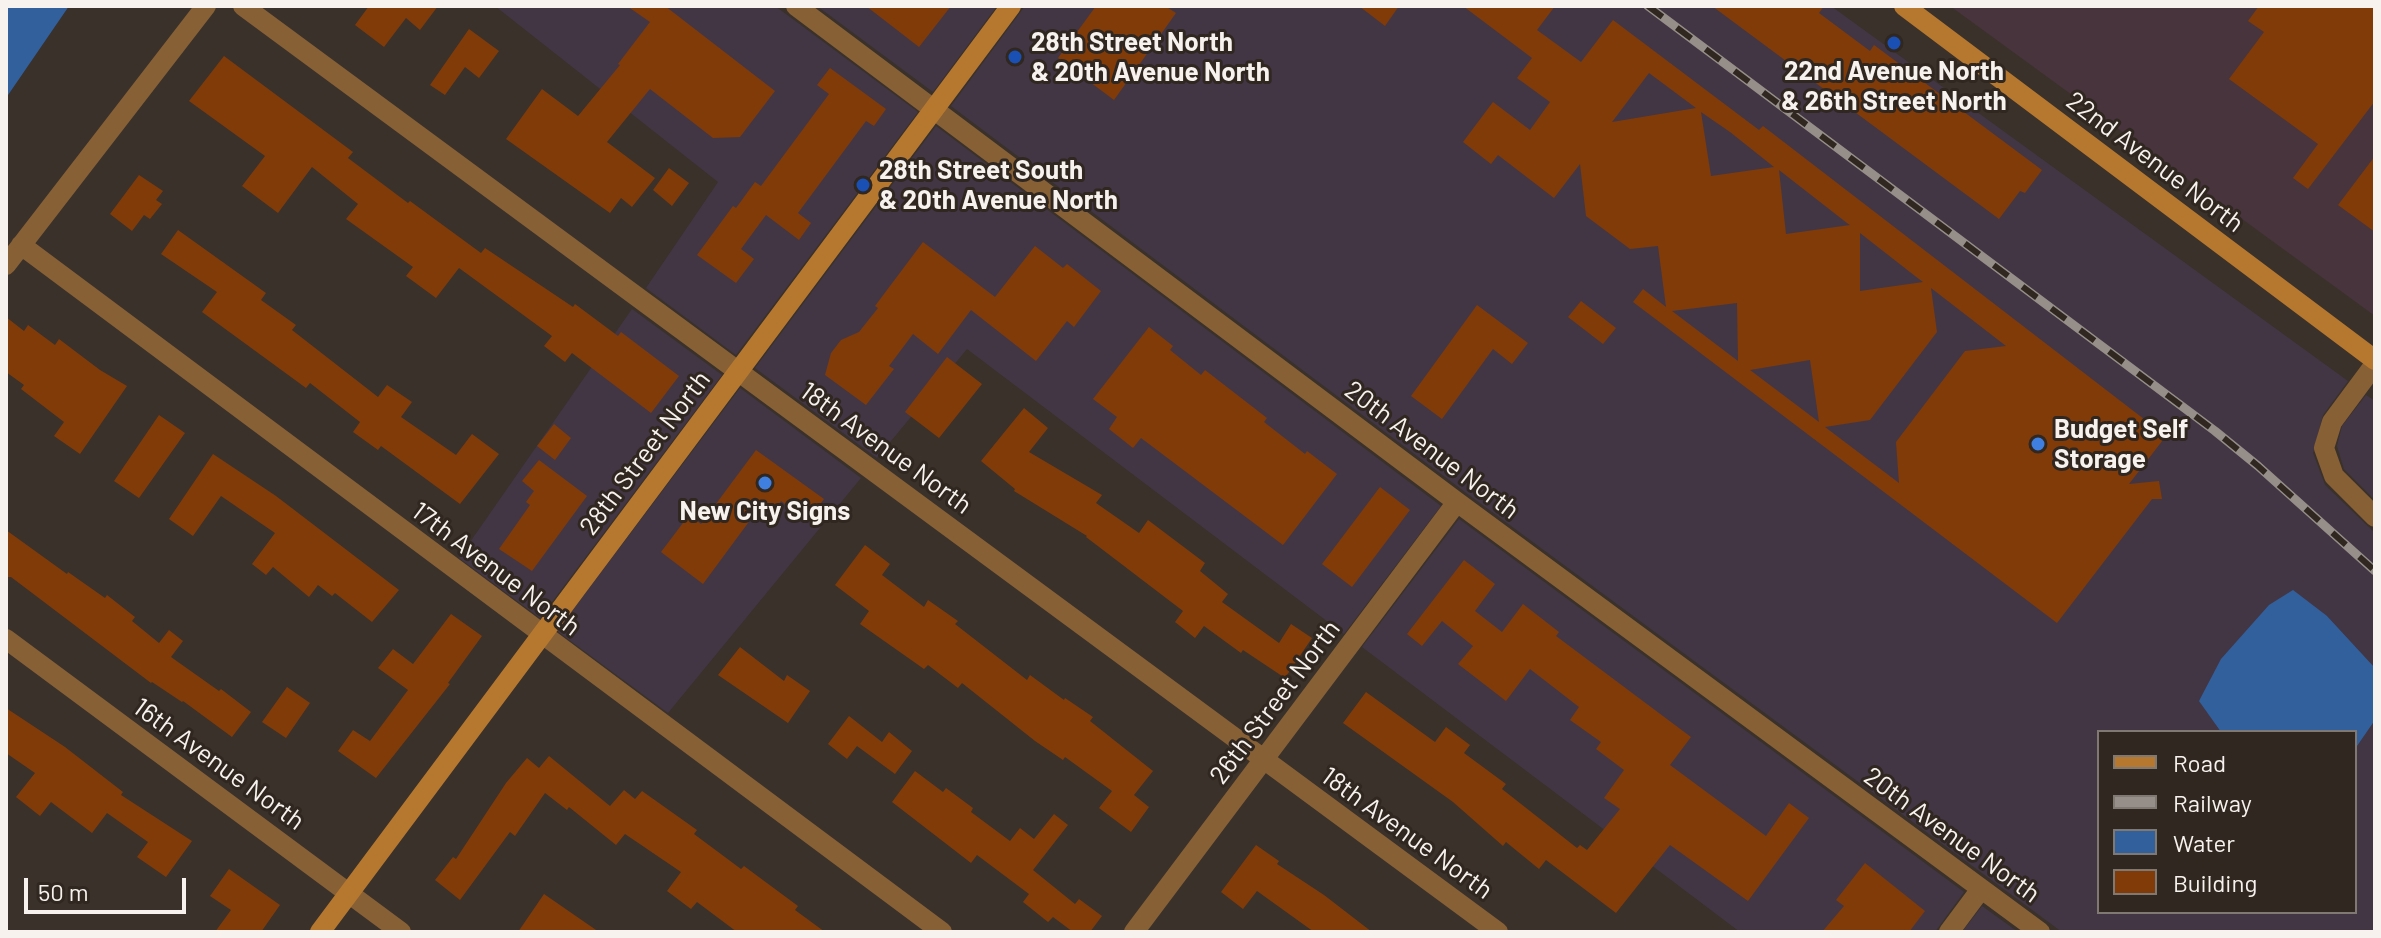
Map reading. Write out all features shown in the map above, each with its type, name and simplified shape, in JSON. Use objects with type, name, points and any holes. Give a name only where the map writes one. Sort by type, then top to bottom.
[{"type":"street","points":[[6,265],[206,6]]},
{"type":"street","name":"18th Avenue North","points":[[243,6],[1498,932]]},
{"type":"street","name":"20th Avenue North","points":[[796,6],[1457,502],[2040,932]]},
{"type":"street","name":"28th Street North","points":[[320,932],[1011,6]]},
{"type":"street","name":"22nd Avenue North","points":[[1904,6],[2375,362]]},
{"type":"street","name":"17th Avenue North","points":[[21,245],[942,932]]},
{"type":"street","points":[[2375,362],[2332,422],[2324,448],[2334,476],[2375,517]]},
{"type":"street","name":"26th Street North","points":[[1134,932],[1457,502]]},
{"type":"street","name":"16th Avenue North","points":[[6,639],[401,932]]},
{"type":"street","points":[[1949,932],[1981,889]]},
{"type":"shaded area","points":[[495,6],[775,6],[918,112],[736,355],[646,288],[718,182]]},
{"type":"shaded area","points":[[817,6],[997,6],[933,92]]},
{"type":"shaded area","points":[[1025,6],[1831,6],[2348,381],[2323,415],[2313,453],[2325,485],[2375,533],[2375,668],[2327,616],[2199,700],[2220,730],[2097,730],[2097,914],[2357,914],[2357,746],[2375,720],[2375,932],[2062,932],[1465,492],[951,106]]},
{"type":"shaded area","points":[[1950,6],[2375,6],[2375,316]]},
{"type":"shaded area","points":[[936,126],[1441,506],[1344,634],[967,349],[877,458],[755,368]]},
{"type":"shaded area","points":[[632,309],[722,375],[540,618],[459,558]]},
{"type":"shaded area","points":[[740,388],[861,478],[668,713],[557,631]]},
{"type":"shaded area","points":[[2366,395],[2375,401],[2375,500],[2344,469],[2337,446],[2342,426]]},
{"type":"shaded area","points":[[1459,519],[1964,892],[1935,932],[1740,932],[1362,647]]},
{"type":"shaded area","points":[[1982,906],[2018,932],[1962,932]]},
{"type":"water","points":[[6,6],[69,6],[6,98]]},
{"type":"water","points":[[2293,590],[2327,616],[2375,668],[2375,720],[2357,746],[2357,730],[2220,730],[2199,701],[2221,659],[2269,605]]},
{"type":"building","points":[[369,6],[438,6],[420,30],[406,18],[384,47],[355,25]]},
{"type":"building","points":[[627,6],[665,6],[775,91],[740,137],[713,138],[650,89],[607,142],[655,178],[632,207],[621,198],[610,213],[506,139],[542,89],[578,116],[650,22]]},
{"type":"building","points":[[866,6],[951,6],[919,47]]},
{"type":"building","points":[[1096,6],[1165,6],[1176,13],[1114,100],[1058,58]]},
{"type":"building","points":[[1359,6],[1399,6],[1385,26]]},
{"type":"building","points":[[1463,6],[1555,6],[1537,30],[1581,62],[1613,20],[1759,130],[1763,126],[2166,436],[2129,484],[2159,481],[2162,499],[2152,499],[2057,623],[1633,302],[1643,289],[1666,307],[1658,246],[1630,249],[1586,216],[1580,164],[1554,198],[1498,155],[1491,164],[1463,142],[1493,102],[1530,130],[1550,102],[1517,78],[1532,58]],"holes":[[[1649,73],[1696,108],[1612,122]],[[1701,112],[1730,132],[1774,167],[1711,176]],[[1779,170],[1847,223],[1850,225],[1786,234]],[[1860,233],[1915,276],[1923,282],[1860,291]],[[1931,288],[2006,346],[1965,351],[1896,442],[1899,483],[1825,427],[1870,420],[1937,332]],[[1737,303],[1738,361],[1672,311]],[[1810,360],[1819,422],[1750,370]]]},
{"type":"building","points":[[1712,6],[1824,6],[1819,13],[1870,51],[1874,45],[2042,170],[2025,193],[2020,191],[1999,219]]},
{"type":"building","points":[[2259,6],[2375,6],[2375,101],[2308,189],[2293,178],[2318,144],[2229,79],[2264,32],[2248,21]]},
{"type":"building","points":[[469,29],[499,51],[479,78],[465,67],[445,95],[430,85]]},
{"type":"building","points":[[224,56],[353,152],[348,158],[408,203],[410,201],[481,253],[485,248],[573,307],[575,304],[618,336],[621,332],[679,376],[651,413],[572,353],[565,362],[544,346],[552,336],[459,268],[436,298],[406,276],[413,267],[346,219],[358,204],[312,167],[278,213],[242,186],[265,156],[189,101]]},
{"type":"building","points":[[830,68],[886,109],[874,126],[866,121],[798,213],[811,223],[799,240],[766,215],[741,249],[754,259],[736,283],[697,255],[755,182],[761,186],[829,94],[817,85]]},
{"type":"building","points":[[2375,156],[2375,232],[2338,205]]},
{"type":"building","points":[[669,168],[689,183],[672,206],[653,190]]},
{"type":"building","points":[[139,175],[163,191],[156,200],[162,204],[150,219],[144,215],[132,231],[110,214]]},
{"type":"building","points":[[178,230],[266,293],[261,300],[296,325],[292,330],[378,397],[387,385],[412,402],[401,417],[456,455],[472,434],[499,454],[460,504],[381,446],[378,450],[353,432],[360,422],[310,383],[306,388],[202,312],[217,292],[161,254]]},
{"type":"building","points":[[923,242],[995,297],[1035,246],[1063,268],[1067,264],[1101,291],[1074,327],[1067,321],[1036,361],[971,310],[938,354],[913,334],[889,366],[894,369],[866,405],[825,375],[831,353],[841,340],[859,332]]},
{"type":"building","points":[[1581,301],[1616,328],[1603,344],[1568,317]]},
{"type":"building","points":[[1477,305],[1528,343],[1512,364],[1493,349],[1442,419],[1411,396]]},
{"type":"building","points":[[6,317],[24,331],[28,325],[55,345],[59,339],[127,386],[80,454],[54,436],[64,422],[21,389],[24,385],[6,372]]},
{"type":"building","points":[[1149,327],[1173,346],[1170,350],[1201,375],[1205,370],[1267,418],[1264,422],[1337,474],[1283,545],[1141,438],[1133,448],[1109,429],[1117,417],[1093,399]]},
{"type":"building","points":[[947,357],[982,384],[939,438],[905,412]]},
{"type":"building","points":[[1024,408],[1048,428],[1029,452],[1102,495],[1096,503],[1139,533],[1148,520],[1205,563],[1200,571],[1228,594],[1222,602],[1279,643],[1291,624],[1312,638],[1285,678],[1243,650],[1241,653],[1204,626],[1195,638],[1175,622],[1183,611],[1087,536],[1014,491],[981,461]]},
{"type":"building","points":[[159,415],[185,433],[139,498],[114,481]]},
{"type":"building","points":[[554,424],[571,438],[555,460],[537,446]]},
{"type":"building","points":[[756,450],[824,499],[808,521],[781,501],[773,512],[762,504],[703,584],[661,552],[689,515],[701,524]]},
{"type":"building","points":[[213,454],[276,496],[399,590],[372,622],[335,593],[332,596],[318,585],[309,597],[273,567],[266,575],[252,564],[275,533],[221,496],[193,536],[169,519]]},
{"type":"building","points":[[539,460],[587,496],[532,571],[499,549],[530,505],[526,502],[534,491],[522,481]]},
{"type":"building","points":[[1380,487],[1410,510],[1352,587],[1322,564]]},
{"type":"building","points":[[6,530],[67,574],[105,598],[107,595],[135,617],[132,621],[159,643],[169,630],[183,641],[171,657],[251,712],[232,737],[183,701],[151,683],[11,577],[6,577]]},
{"type":"building","points":[[865,545],[890,564],[882,575],[924,607],[928,600],[958,621],[955,624],[1027,680],[1030,675],[1093,717],[1090,721],[1153,771],[1134,795],[1149,807],[1131,832],[1099,808],[1112,791],[1065,757],[1063,760],[1035,741],[962,683],[958,688],[928,665],[924,669],[860,624],[869,611],[835,585]]},
{"type":"building","points":[[1464,560],[1495,584],[1475,611],[1502,632],[1523,604],[1559,632],[1556,636],[1691,737],[1670,765],[1766,836],[1789,803],[1809,818],[1748,901],[1670,845],[1616,913],[1546,860],[1539,869],[1506,842],[1503,846],[1453,802],[1343,723],[1366,692],[1435,742],[1446,727],[1470,745],[1464,753],[1506,784],[1502,789],[1577,848],[1580,845],[1587,850],[1620,809],[1604,798],[1624,770],[1596,749],[1601,742],[1570,720],[1579,707],[1530,669],[1506,701],[1458,664],[1473,646],[1442,621],[1422,646],[1407,634]]},
{"type":"building","points":[[451,614],[482,636],[450,684],[376,778],[338,751],[353,730],[370,741],[408,690],[378,668],[393,649],[413,664]]},
{"type":"building","points":[[740,647],[784,681],[787,675],[810,691],[788,723],[718,675]]},
{"type":"building","points":[[287,687],[310,703],[286,738],[262,722]]},
{"type":"building","points":[[6,708],[65,747],[123,792],[121,795],[192,841],[166,877],[137,857],[148,842],[107,813],[92,833],[51,802],[40,816],[16,797],[35,773],[6,753]]},
{"type":"building","points":[[849,716],[882,742],[889,732],[912,751],[895,774],[857,746],[847,759],[828,744]]},
{"type":"building","points":[[549,756],[610,806],[624,790],[635,799],[642,791],[697,830],[694,834],[741,869],[744,866],[798,906],[795,910],[825,932],[737,932],[697,902],[691,909],[667,891],[681,872],[625,834],[616,845],[569,807],[567,810],[545,793],[515,836],[510,832],[460,900],[435,880],[453,857],[456,859],[506,783],[527,758],[539,768]]},
{"type":"building","points":[[915,771],[943,792],[946,788],[973,808],[971,812],[1010,841],[1020,828],[1034,839],[1054,814],[1068,825],[1033,870],[1075,904],[1079,899],[1102,916],[1090,932],[1073,932],[1053,917],[1048,922],[1023,902],[1029,894],[977,855],[971,863],[892,802]]},
{"type":"building","points":[[1256,845],[1279,861],[1277,864],[1372,932],[1314,932],[1257,891],[1243,909],[1221,892]]},
{"type":"building","points":[[1865,863],[1925,911],[1909,932],[1822,932],[1844,906],[1836,900]]},
{"type":"building","points":[[229,869],[280,905],[261,932],[215,932],[231,910],[210,896]]},
{"type":"building","points":[[544,894],[599,932],[518,932]]},
{"type":"railway","points":[[1648,6],[2215,431],[2375,571]]},
{"type":"place","name":"22nd Avenue North & 26th Street North","points":[[1894,43]]},
{"type":"place","name":"28th Street North & 20th Avenue North","points":[[1015,57]]},
{"type":"place","name":"28th Street South & 20th Avenue North","points":[[863,185]]},
{"type":"place","name":"Budget Self Storage","points":[[2038,444]]},
{"type":"place","name":"New City Signs","points":[[765,483]]}]
